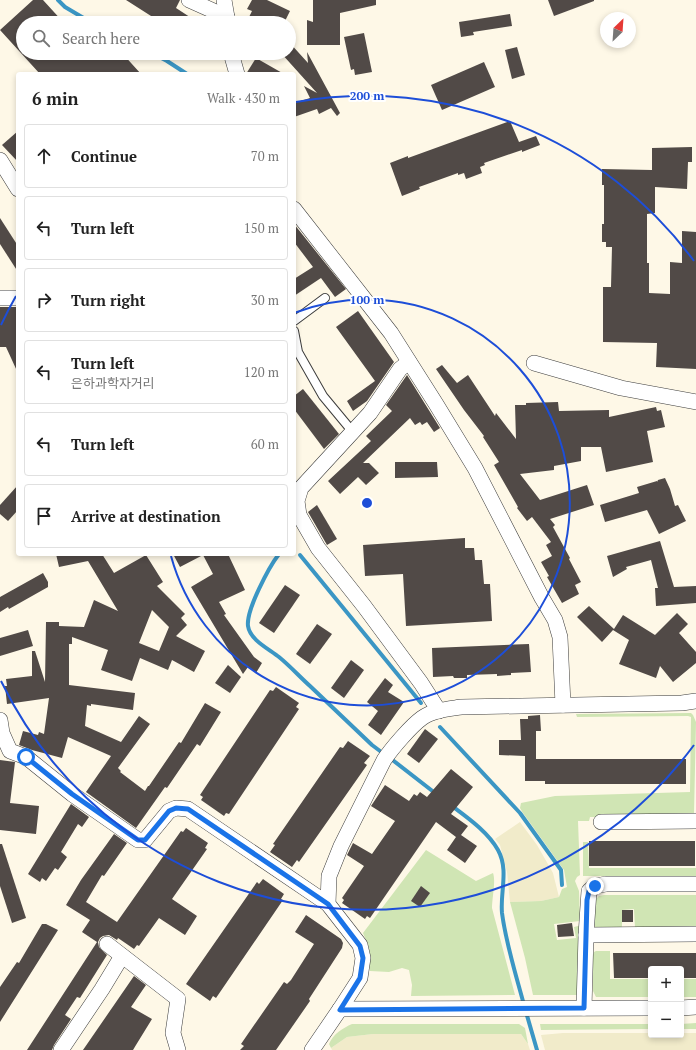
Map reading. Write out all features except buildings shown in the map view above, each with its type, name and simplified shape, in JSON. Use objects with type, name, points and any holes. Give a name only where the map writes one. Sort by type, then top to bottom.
[{"type":"street","points":[[189,0],[220,16]]},
{"type":"street","points":[[224,0],[227,16]]},
{"type":"street","points":[[233,60],[236,72]]},
{"type":"street","points":[[0,160],[16,186]]},
{"type":"street","points":[[296,212],[391,333],[475,468],[542,598],[555,620],[560,637],[563,705]]},
{"type":"street","points":[[0,298],[16,298]]},
{"type":"street","points":[[409,362],[400,369],[370,413],[301,488],[297,501],[299,515],[318,548],[364,606],[421,683],[439,711]]},
{"type":"street","points":[[534,363],[621,388],[696,402]]},
{"type":"street","points":[[328,904],[329,876],[341,846],[388,755],[422,718],[439,711],[461,707],[682,703],[696,701]]},
{"type":"street","points":[[0,720],[2,733],[10,751],[26,757],[72,794],[138,840],[145,840],[169,811],[176,808],[188,809],[328,904],[360,946],[363,958],[360,978],[312,1050]]},
{"type":"street","points":[[601,822],[696,821]]},
{"type":"street","points":[[584,1008],[589,891],[595,886],[606,884],[696,884]]},
{"type":"street","points":[[586,935],[696,934]]},
{"type":"street","points":[[107,944],[178,999],[174,1033],[178,1050]]},
{"type":"street","points":[[61,1050],[122,956]]},
{"type":"street","points":[[340,1010],[648,1008]]},
{"type":"street","points":[[684,1008],[696,1008]]},
{"type":"lane","points":[[296,320],[325,298]]},
{"type":"lane","points":[[296,342],[298,352],[323,396],[352,431]]},
{"type":"shaded area","points":[[520,822],[537,845],[553,873],[559,897],[541,901],[510,902],[507,872],[500,845],[495,839]]},
{"type":"shaded area","points":[[563,1033],[648,1033],[648,1038],[684,1038],[684,1033],[696,1033],[696,1050],[545,1050],[541,1035]]},
{"type":"shaded area","points":[[373,1034],[521,1034],[530,1050],[332,1050],[331,1048],[347,1037]]},
{"type":"green space","points":[[691,713],[696,722],[694,814],[687,817],[590,817],[589,821],[578,821],[580,875],[575,881],[579,891],[580,921],[554,924],[557,940],[576,938],[574,927],[582,925],[577,995],[533,995],[510,902],[541,901],[559,897],[562,889],[567,887],[564,870],[523,813],[520,808],[521,803],[555,796],[690,792],[691,717],[577,717],[576,714]]},
{"type":"green space","points":[[583,842],[588,842],[589,868],[696,868],[696,876],[583,876]]},
{"type":"green space","points":[[426,850],[476,881],[493,873],[494,885],[492,908],[515,995],[411,996],[412,985],[409,970],[402,968],[389,972],[370,971],[368,945],[363,933]]},
{"type":"green space","points":[[696,895],[696,929],[635,928],[634,909],[622,910],[621,928],[596,928],[594,925],[595,900],[599,896]]},
{"type":"green space","points":[[610,951],[610,979],[648,979],[648,997],[596,997],[593,991],[594,952]]},
{"type":"green space","points":[[684,979],[696,979],[696,997],[684,997]]},
{"type":"green space","points":[[696,1023],[696,1029],[684,1029],[684,1024]]},
{"type":"green space","points":[[352,1024],[519,1024],[525,1028],[528,1044],[521,1034],[373,1034],[347,1037],[331,1048],[329,1044],[333,1037],[342,1029]]},
{"type":"green space","points":[[540,1024],[648,1024],[648,1029],[541,1030]]},
{"type":"waterway","points":[[58,0],[65,7],[80,16]]},
{"type":"waterway","points":[[165,60],[184,72]]},
{"type":"waterway","points":[[300,555],[421,703]]},
{"type":"waterway","points":[[278,556],[264,578],[254,600],[248,619],[249,631],[260,644],[283,660],[372,745],[384,754]]},
{"type":"waterway","points":[[440,727],[520,813],[561,870],[562,885]]},
{"type":"waterway","points":[[390,758],[435,793]]},
{"type":"waterway","points":[[452,806],[471,820],[489,837],[494,843],[501,858],[504,873],[502,913],[506,936],[524,1005]]},
{"type":"waterway","points":[[526,1012],[537,1050]]},
{"type":"route","points":[[26,757],[72,794],[138,840],[145,840],[169,811],[176,808],[188,809],[328,904],[360,946],[363,958],[360,978],[340,1010],[584,1008],[587,900],[589,891],[595,886]]}]
